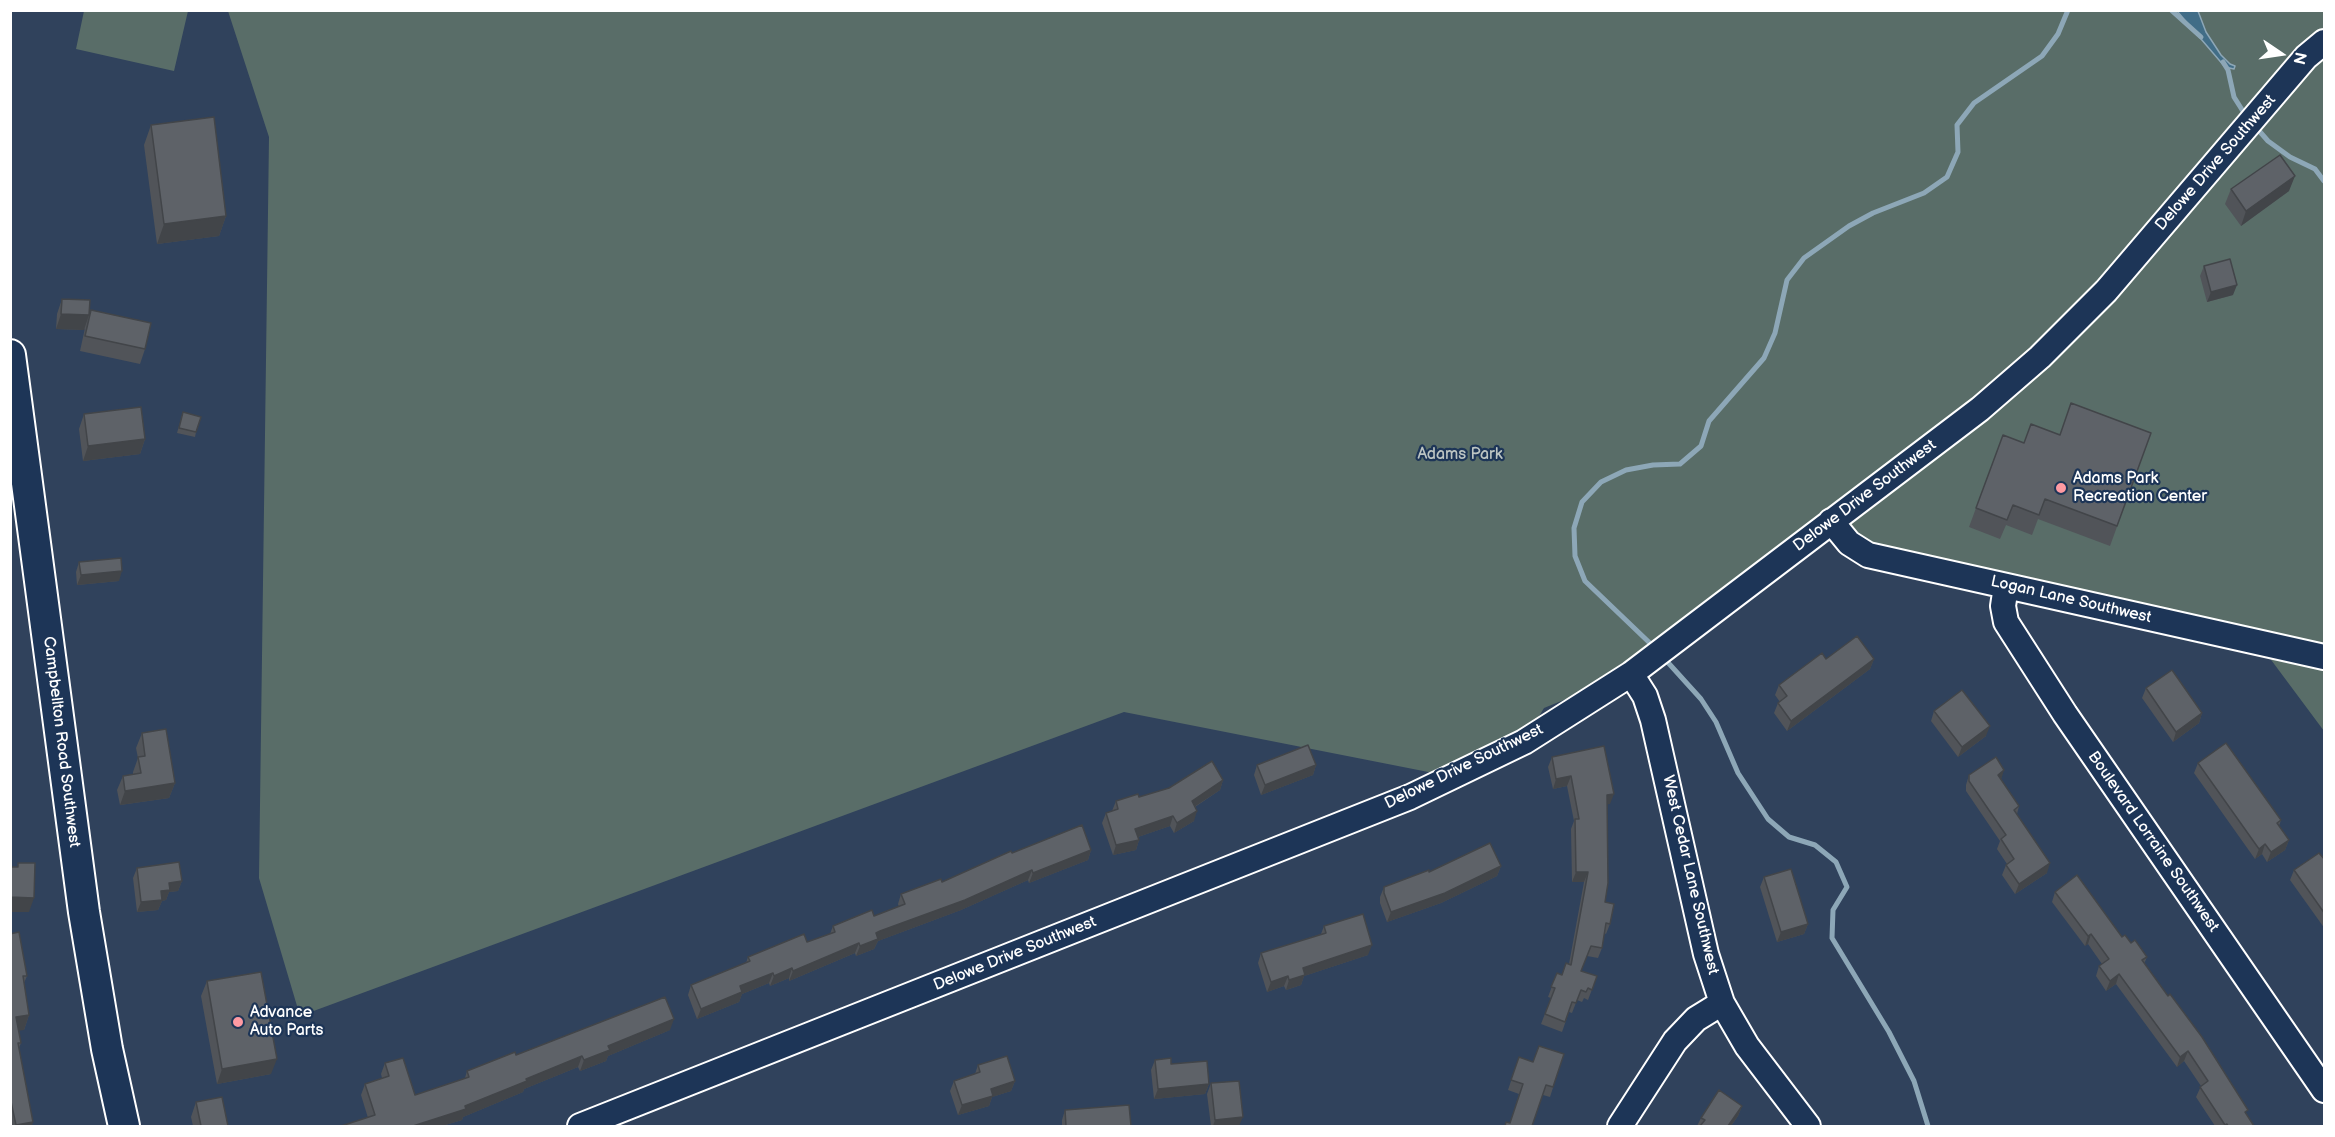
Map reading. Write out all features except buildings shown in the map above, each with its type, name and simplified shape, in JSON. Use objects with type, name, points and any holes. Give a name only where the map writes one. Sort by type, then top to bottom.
[{"type":"main road","name":"Campbellton Road Southwest","points":[[10,355],[84,912],[107,1049],[124,1126]]},
{"type":"street","name":"Delowe Drive Southwest","points":[[580,1126],[1410,797],[1524,742],[1631,674],[1980,409],[2040,357],[2106,291],[2306,57],[2325,42]]},
{"type":"street","name":"Logan Lane Southwest","points":[[1831,521],[1849,543],[1868,555],[2325,657]]},
{"type":"street","name":"Boulevard Lorraine Southwest","points":[[2006,586],[2003,606],[2006,622],[2065,714],[2325,1090]]},
{"type":"street","name":"West Cedar Lane Southwest","points":[[1631,674],[1644,696],[1653,720],[1706,954],[1722,1003],[1747,1046],[1808,1126]]},
{"type":"street","points":[[1620,1126],[1674,1041],[1696,1019],[1722,1003]]},
{"type":"green space","points":[[84,11],[188,11],[174,71],[76,49]]},
{"type":"green space","name":"Adams Park","points":[[228,11],[2324,11],[2324,731],[2263,649],[1880,557],[1830,527],[1655,663],[1544,708],[1516,754],[1474,781],[1124,712],[300,1016],[259,878],[269,137]]},
{"type":"water","points":[[2177,11],[2198,11],[2206,32],[2221,55],[2235,66],[2234,69],[2225,67]]},
{"type":"waterway","points":[[1655,648],[1585,581],[1575,556],[1574,528],[1582,502],[1601,482],[1626,470],[1653,465],[1680,464],[1701,446],[1709,421],[1764,358],[1775,333],[1787,280],[1804,258],[1849,226],[1873,213],[1924,193],[1947,177],[1958,152],[1957,125],[1974,103],[2042,56],[2058,34],[2068,10]]},
{"type":"waterway","points":[[2171,10],[2201,37]]},
{"type":"waterway","points":[[2223,62],[2228,70],[2234,97],[2246,116]]},
{"type":"waterway","points":[[2254,125],[2268,141],[2290,157],[2315,169],[2324,181]]},
{"type":"waterway","points":[[1663,657],[1701,699],[1716,722],[1738,773],[1768,819],[1789,837],[1815,845],[1836,862],[1847,887],[1833,910],[1832,938],[1889,1032],[1914,1081],[1928,1126]]},
{"type":"place","name":"Adams Park Recreation Center","points":[[2061,488]]},
{"type":"place","name":"Advance Auto Parts","points":[[238,1022]]}]
